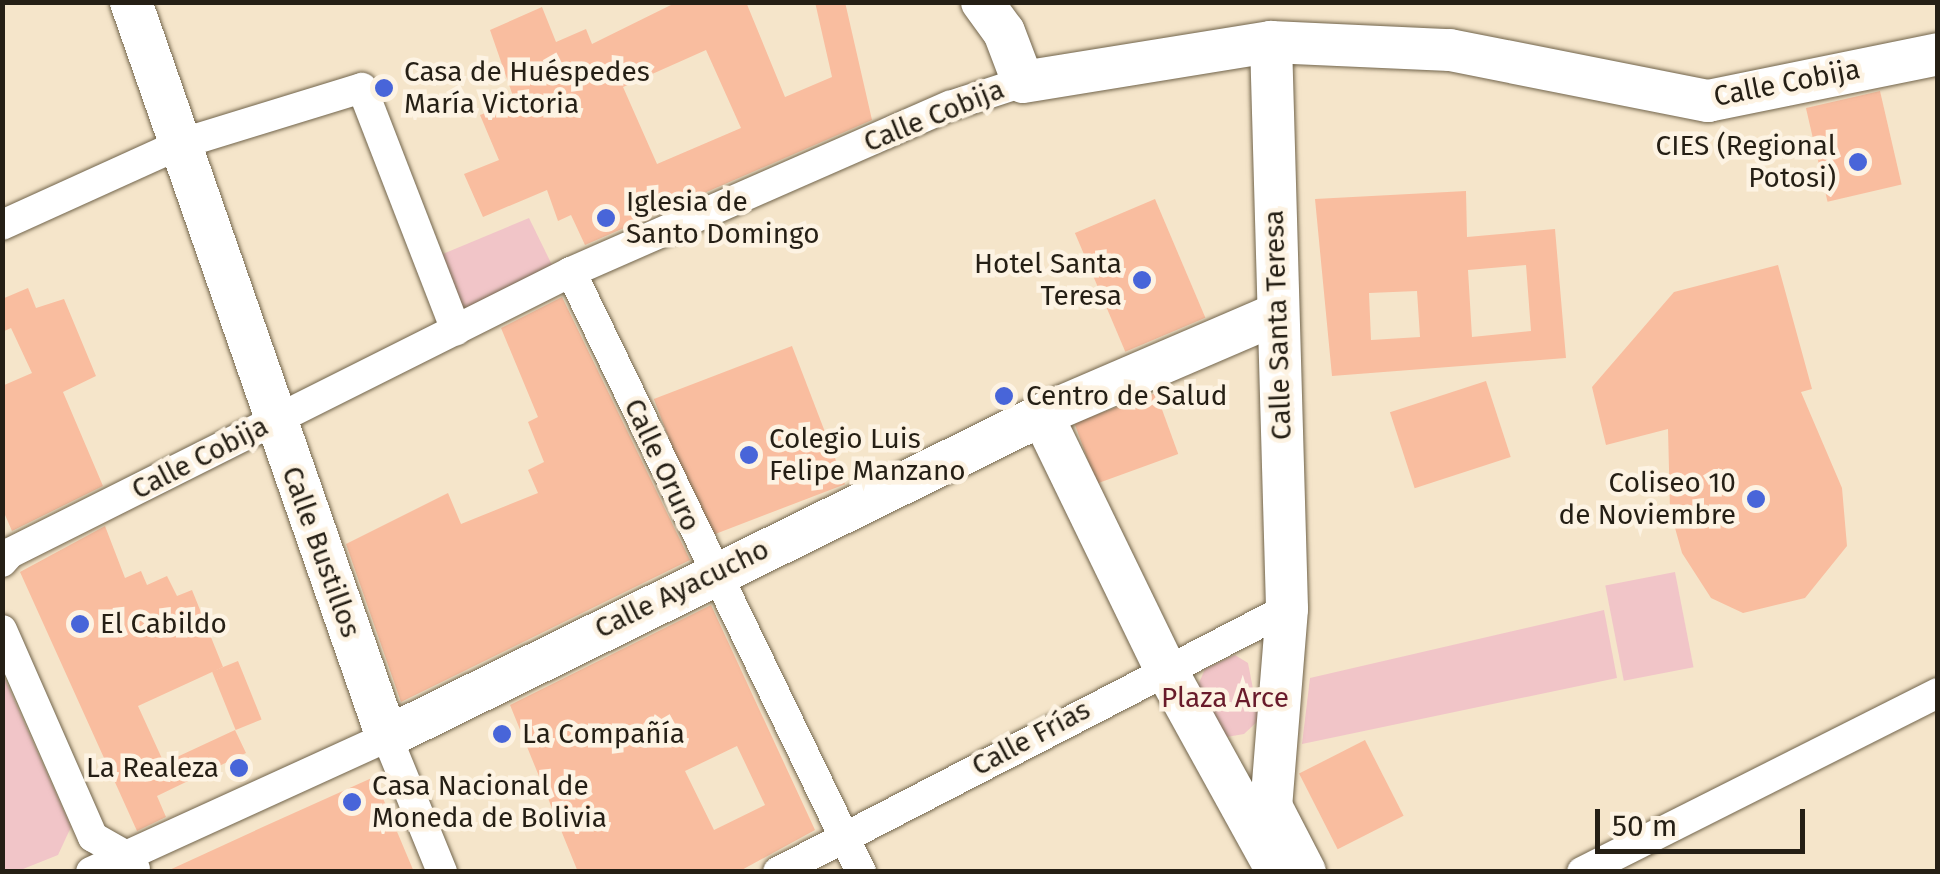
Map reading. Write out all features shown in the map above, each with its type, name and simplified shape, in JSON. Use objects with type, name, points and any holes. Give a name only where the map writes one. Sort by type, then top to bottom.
[{"type":"main road","name":"Calle Bustillos","points":[[131,2],[184,143],[273,421],[387,737]]},
{"type":"main road","points":[[982,2],[1004,32],[1023,82]]},
{"type":"main road","name":"Calle Cobija","points":[[1023,82],[1271,42],[1450,50],[1708,101],[1938,54]]},
{"type":"main road","name":"Calle Santa Teresa","points":[[1271,42],[1286,609],[1272,806],[1304,872]]},
{"type":"main road","name":"Calle Ayacucho","points":[[387,737],[712,572],[1042,415],[1276,314]]},
{"type":"main road","points":[[1042,415],[1165,668],[1278,872]]},
{"type":"street","name":"Calle Cobija","points":[[5,551],[571,272],[950,106],[1023,82]]},
{"type":"street","points":[[2,226],[184,143],[362,88],[456,330]]},
{"type":"street","name":"Calle Oruro","points":[[571,272],[712,572],[860,872]]},
{"type":"street","name":"Calle Frías","points":[[778,872],[1165,668],[1286,609]]},
{"type":"street","points":[[2,630],[93,837],[133,865]]},
{"type":"street","points":[[1582,872],[1936,703]]},
{"type":"street","name":"Calle Ayacucho","points":[[91,872],[133,865],[387,737]]},
{"type":"street","name":"Calle Bustillos","points":[[387,737],[442,872]]},
{"type":"street","points":[[1226,778],[1275,762]]},
{"type":"green space","points":[[529,218],[552,265],[449,319],[426,261]]},
{"type":"green space","points":[[1675,572],[1694,667],[1624,681],[1605,586]]},
{"type":"green space","points":[[1604,610],[1617,678],[1302,744],[1310,678]]},
{"type":"green space","name":"Plaza Arce","points":[[1235,655],[1248,663],[1259,720],[1244,734],[1221,738],[1193,697],[1205,669]]},
{"type":"green space","points":[[3,675],[71,827],[58,855],[18,871],[3,871]]},
{"type":"building","points":[[677,2],[746,2],[785,97],[832,77],[815,2],[845,2],[872,120],[585,245],[571,215],[558,221],[547,190],[483,217],[464,174],[499,160],[480,115],[515,102],[490,30],[542,7],[556,42],[586,29],[592,44]],"holes":[[[706,50],[741,128],[657,164],[623,87]]]},
{"type":"building","name":"CIES (Regional Potosi)","points":[[1880,91],[1902,185],[1828,202],[1806,108]]},
{"type":"building","points":[[1466,191],[1467,237],[1555,229],[1566,358],[1332,376],[1315,199]],"holes":[[[1526,265],[1531,331],[1472,337],[1468,270]],[[1417,291],[1420,337],[1371,340],[1369,293]]]},
{"type":"building","name":"Hotel Santa Teresa","points":[[1155,199],[1205,318],[1125,352],[1075,233]]},
{"type":"building","points":[[1778,265],[1812,389],[1801,392],[1842,488],[1847,546],[1805,598],[1743,613],[1711,598],[1682,553],[1670,510],[1668,429],[1606,445],[1592,387],[1674,292]]},
{"type":"building","points":[[28,288],[36,308],[64,299],[96,376],[63,392],[103,486],[12,531],[2,508],[2,386],[32,373],[11,328],[2,332],[2,299]]},
{"type":"building","points":[[562,297],[690,560],[401,702],[346,544],[448,493],[461,524],[538,493],[528,470],[544,462],[528,422],[538,417],[501,328]]},
{"type":"building","name":"Colegio Luis Felipe Manzano","points":[[792,346],[845,484],[707,537],[654,399]]},
{"type":"building","points":[[1486,381],[1511,457],[1415,488],[1390,412]]},
{"type":"building","points":[[1156,393],[1178,454],[1096,484],[1074,423]]},
{"type":"building","points":[[105,526],[125,578],[141,571],[147,585],[167,576],[177,596],[192,590],[223,667],[138,706],[164,763],[235,730],[246,753],[157,796],[166,817],[137,831],[20,572]]},
{"type":"building","points":[[711,605],[815,830],[738,872],[578,872],[510,705]],"holes":[[[737,746],[765,805],[714,830],[685,771]]]},
{"type":"building","points":[[238,661],[262,719],[236,730],[212,671]]},
{"type":"building","points":[[1365,740],[1404,816],[1338,849],[1299,774]]},
{"type":"building","name":"Casa Nacional de Moneda de Bolivia","points":[[374,777],[414,872],[165,872],[265,826]]},
{"type":"place","name":"Casa de Huéspedes María Victoria","points":[[384,88]]},
{"type":"place","name":"CIES (Regional Potosi)","points":[[1858,162]]},
{"type":"place","name":"Iglesia de Santo Domingo","points":[[606,218]]},
{"type":"place","name":"Hotel Santa Teresa","points":[[1142,280]]},
{"type":"place","name":"Centro de Salud","points":[[1004,396]]},
{"type":"place","name":"Colegio Luis Felipe Manzano","points":[[749,455]]},
{"type":"place","name":"Coliseo 10 de Noviembre","points":[[1756,499]]},
{"type":"place","name":"El Cabildo","points":[[80,624]]},
{"type":"place","name":"La Compañía","points":[[502,734]]},
{"type":"place","name":"La Realeza","points":[[239,768]]},
{"type":"place","name":"Casa Nacional de Moneda de Bolivia","points":[[352,802]]}]
